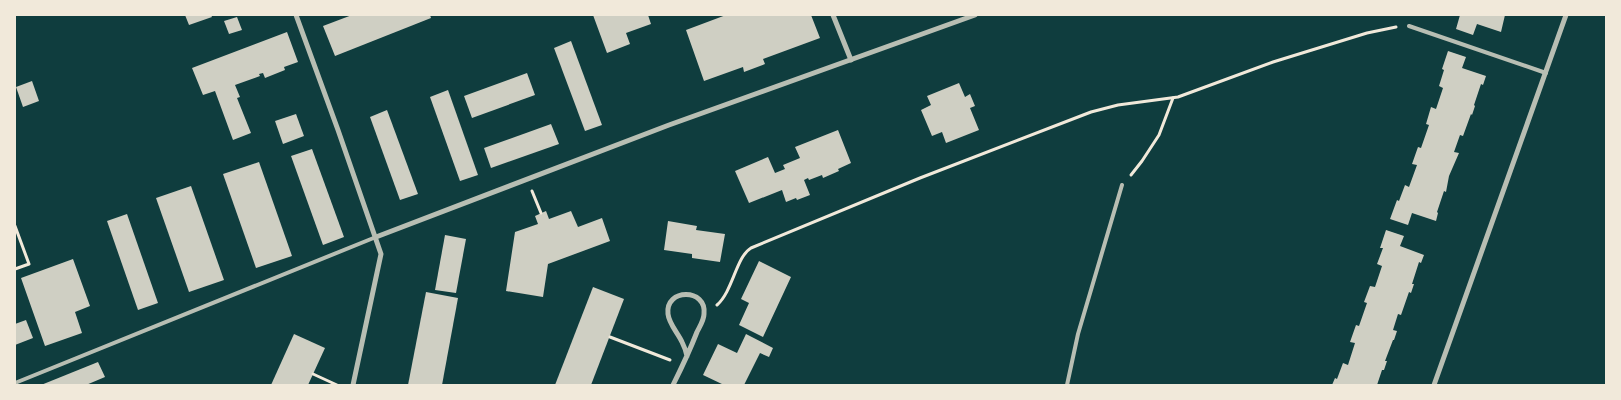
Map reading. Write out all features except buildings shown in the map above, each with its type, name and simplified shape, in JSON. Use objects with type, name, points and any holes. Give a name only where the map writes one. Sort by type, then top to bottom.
[{"type":"street","points":[[296,15],[382,254],[353,385]]},
{"type":"street","points":[[833,15],[851,60]]},
{"type":"street","points":[[376,237],[528,180],[669,124],[975,15]]},
{"type":"street","points":[[1434,385],[1566,15]]},
{"type":"street","points":[[673,385],[687,356],[704,315],[704,306],[700,299],[686,294],[678,295],[672,300],[668,307],[668,316],[683,344],[687,356]]},
{"type":"lane","points":[[1410,26],[1546,73]]},
{"type":"lane","points":[[1067,385],[1078,334],[1122,185]]},
{"type":"lane","points":[[15,382],[376,237]]},
{"type":"path","points":[[704,315],[723,299],[745,254],[751,248],[920,178],[1091,112],[1118,105],[1172,98],[1273,62],[1348,39],[1383,30],[1410,26]]},
{"type":"path","points":[[1122,185],[1142,161],[1159,135],[1172,98]]},
{"type":"path","points":[[528,180],[541,213]]},
{"type":"path","points":[[15,226],[29,264],[15,269]]},
{"type":"path","points":[[610,337],[683,364]]},
{"type":"path","points":[[313,374],[337,385]]}]
